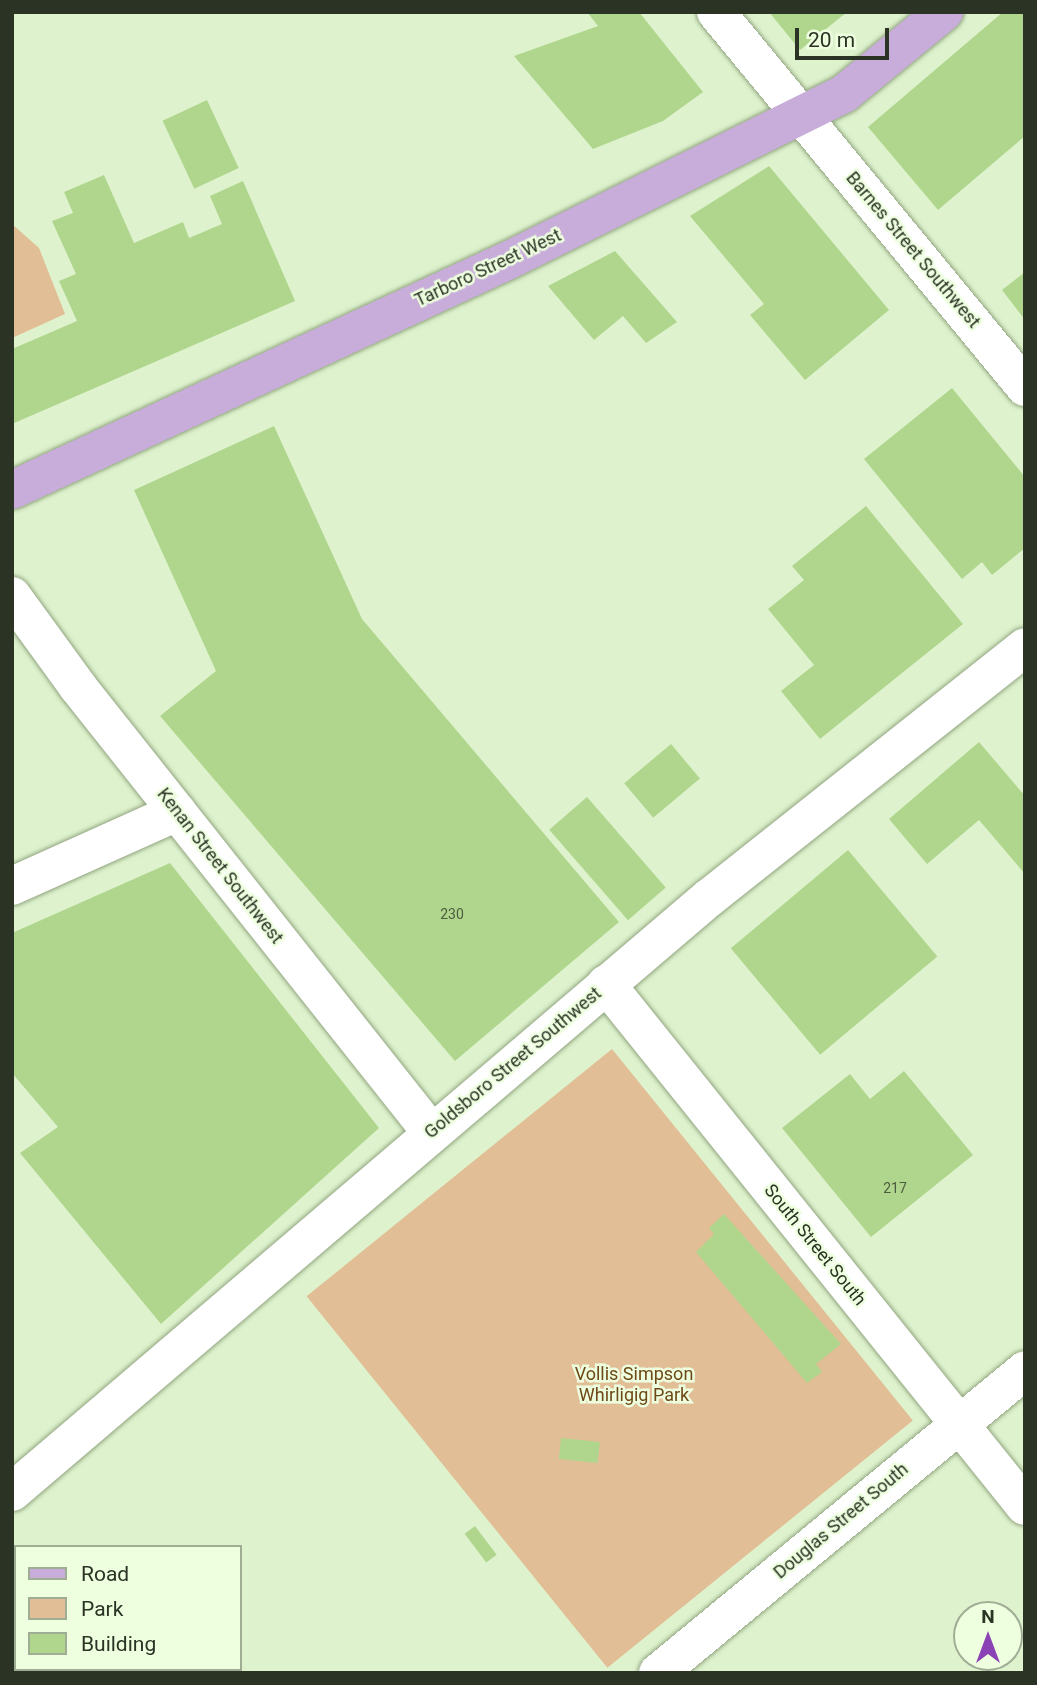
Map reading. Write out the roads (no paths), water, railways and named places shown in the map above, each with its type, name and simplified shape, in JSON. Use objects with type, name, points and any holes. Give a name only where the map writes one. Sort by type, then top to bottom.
[{"type":"main road","name":"Tarboro Street West","points":[[12,490],[507,261],[845,93],[944,12]]},
{"type":"street","name":"Barnes Street Southwest","points":[[716,12],[1025,387]]},
{"type":"street","name":"Kenan Street Southwest","points":[[12,596],[78,687],[431,1132]]},
{"type":"street","name":"Goldsboro Street Southwest","points":[[12,1492],[606,984],[835,795],[1025,648]]},
{"type":"street","points":[[12,886],[177,812]]},
{"type":"street","name":"South Street South","points":[[606,984],[1025,1506]]},
{"type":"street","name":"Douglas Street South","points":[[658,1673],[1025,1370]]},
{"type":"park label","name":"Vollis Simpson Whirligig Park","points":[[634,1385]]}]
